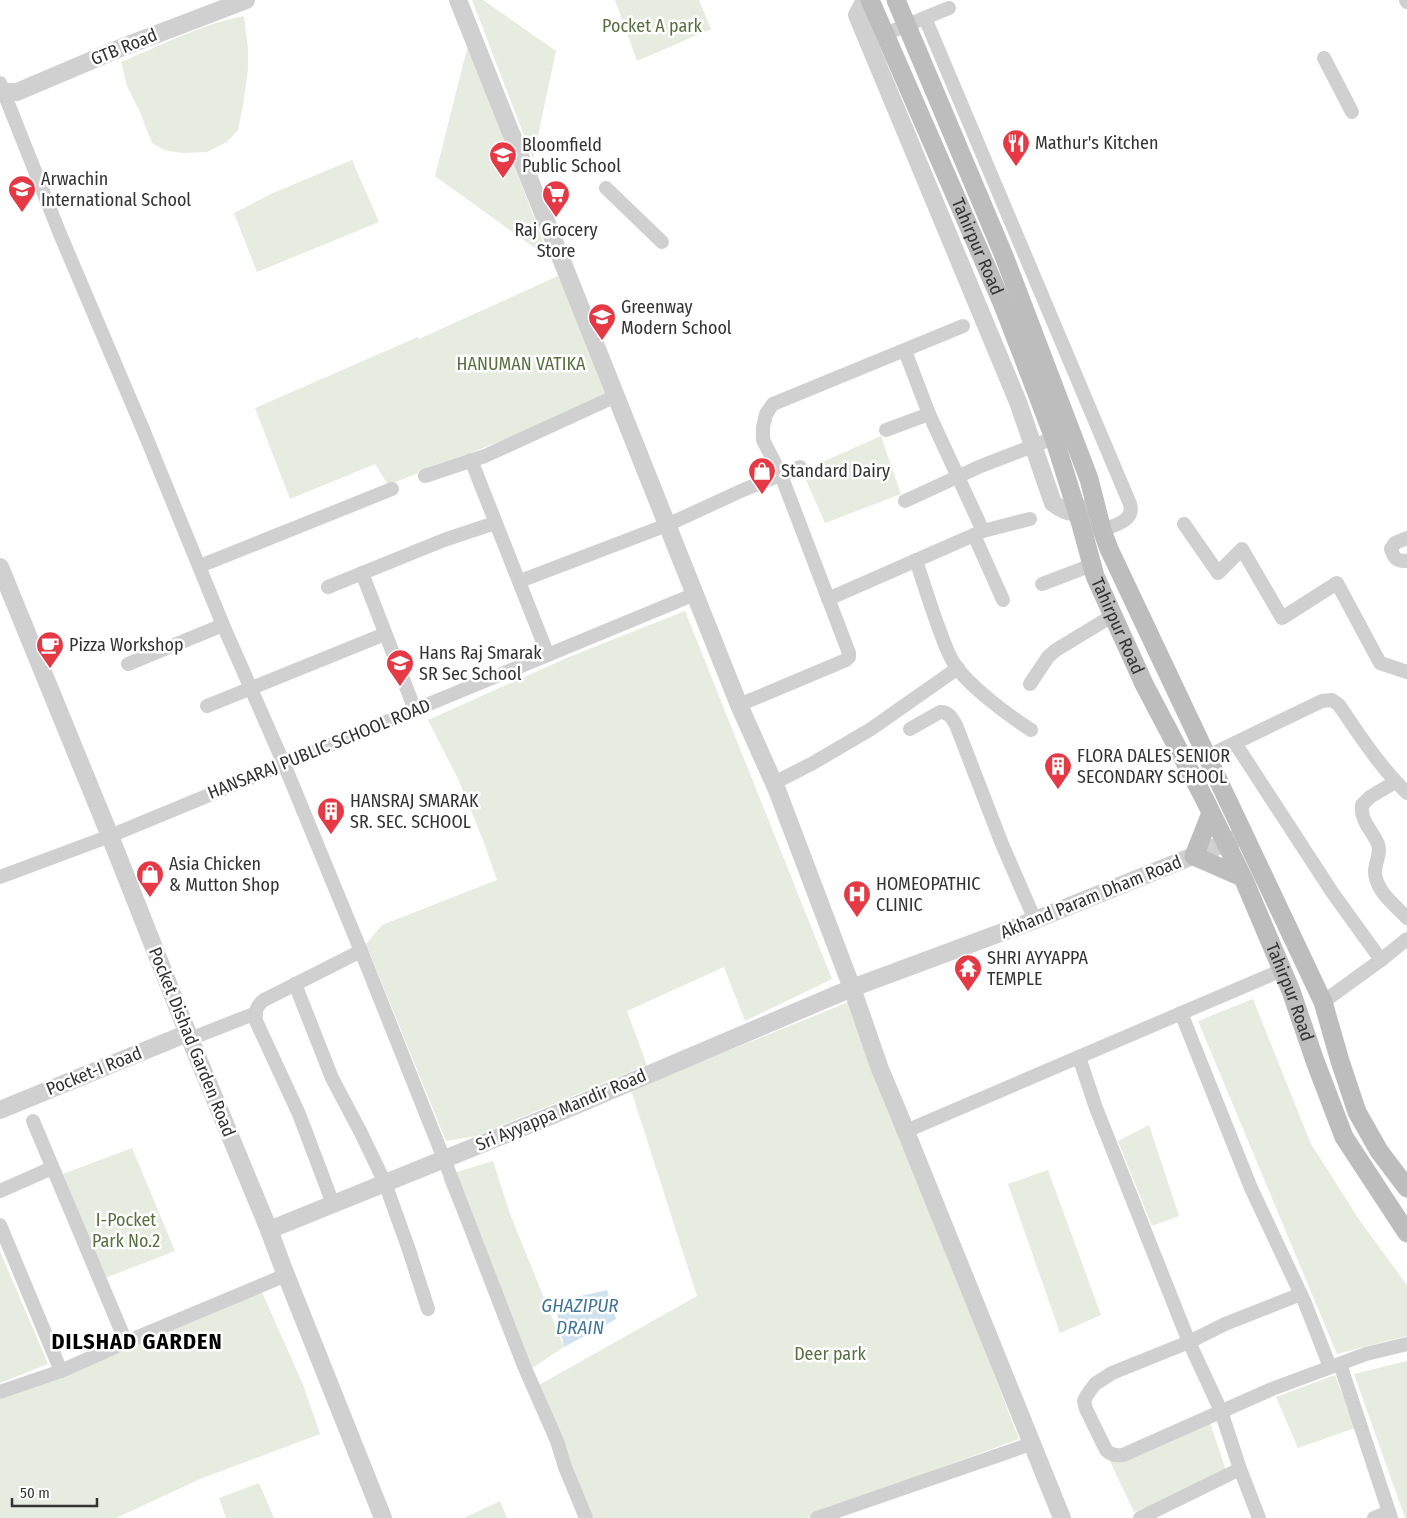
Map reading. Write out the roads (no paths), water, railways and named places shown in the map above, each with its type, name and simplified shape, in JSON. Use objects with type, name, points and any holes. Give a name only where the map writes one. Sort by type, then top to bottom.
[{"type":"main road","name":"Tahirpur Road","points":[[870,0],[884,34],[893,76],[963,212],[1003,305],[1054,438],[1094,576],[1144,684],[1242,877],[1291,991],[1315,1062],[1344,1137],[1407,1233]]},
{"type":"main road","name":"Tahirpur Road","points":[[896,0],[1019,293],[1089,479],[1102,530],[1109,549],[1323,1002],[1357,1112],[1379,1151],[1407,1188]]},
{"type":"main road","points":[[963,212],[982,204]]},
{"type":"main road","points":[[1211,813],[1194,856],[1242,877]]},
{"type":"street","name":"GTB Road","points":[[1,90],[17,92],[220,3],[246,0]]},
{"type":"street","points":[[458,0],[739,705],[774,783],[852,988],[880,1069],[1062,1518]]},
{"type":"street","points":[[865,0],[858,15],[893,76],[1016,395],[1053,503],[1064,512],[1077,512],[1096,504]]},
{"type":"street","points":[[884,34],[948,8]]},
{"type":"street","points":[[925,18],[1130,504],[1132,510],[1127,518],[1102,530]]},
{"type":"street","points":[[1324,58],[1352,112]]},
{"type":"street","points":[[1,90],[223,625],[252,688],[361,951],[524,1366],[557,1441],[586,1518]]},
{"type":"street","points":[[606,188],[662,242]]},
{"type":"street","points":[[739,705],[846,660],[849,656],[781,475],[763,440],[766,414],[773,404],[963,326]]},
{"type":"street","points":[[905,351],[929,414],[957,477],[1003,600]]},
{"type":"street","points":[[425,476],[485,456],[616,396]]},
{"type":"street","points":[[886,430],[929,414]]},
{"type":"street","points":[[905,500],[981,466],[1054,438]]},
{"type":"street","points":[[471,460],[548,655]]},
{"type":"street","points":[[520,581],[667,525],[743,490],[800,467]]},
{"type":"street","points":[[200,566],[392,489]]},
{"type":"street","points":[[828,599],[978,533],[1030,519]]},
{"type":"street","points":[[328,587],[444,540],[495,523]]},
{"type":"street","points":[[1184,524],[1218,573],[1242,549],[1282,618],[1337,583],[1380,663],[1407,672]]},
{"type":"street","points":[[1407,538],[1394,544],[1391,549],[1393,556],[1399,561],[1407,561]]},
{"type":"street","points":[[916,560],[946,646],[958,668],[963,675],[986,695],[1031,730]]},
{"type":"street","points":[[1042,584],[1092,565]]},
{"type":"street","name":"Pocket Dishad Garden Road","points":[[0,567],[5,592],[110,836],[383,1518]]},
{"type":"street","points":[[362,574],[415,710]]},
{"type":"street","name":"HANSARAJ PUBLIC SCHOOL ROAD","points":[[0,877],[110,836],[695,594]]},
{"type":"street","points":[[1030,684],[1048,657],[1056,650],[1112,616]]},
{"type":"street","points":[[128,664],[223,625]]},
{"type":"street","points":[[207,706],[385,634]]},
{"type":"street","points":[[774,783],[871,729],[958,668]]},
{"type":"street","points":[[1208,756],[1322,701],[1332,700],[1339,705],[1370,752],[1407,794]]},
{"type":"street","points":[[910,729],[940,712],[950,715],[956,725],[1002,844],[1035,920]]},
{"type":"street","points":[[1235,743],[1332,892],[1381,960]]},
{"type":"street","points":[[1395,782],[1370,797],[1362,805],[1361,814],[1378,844],[1376,870],[1378,883],[1387,898],[1407,918]]},
{"type":"street","name":"Akhand Param Dham Road","points":[[852,988],[1035,920],[1245,835]]},
{"type":"street","points":[[1323,1002],[1407,939]]},
{"type":"street","points":[[333,1204],[299,1114],[256,1021],[256,1012],[259,1004],[361,951]]},
{"type":"street","points":[[906,1131],[1282,970]]},
{"type":"street","points":[[295,984],[332,1078],[385,1183],[428,1309]]},
{"type":"street","name":"Sri Ayyappa Mandir Road","points":[[269,1230],[558,1113],[852,988]]},
{"type":"street","points":[[189,1036],[256,1012]]},
{"type":"street","points":[[1181,1013],[1250,1188],[1335,1366],[1390,1515],[1374,1518]]},
{"type":"street","name":"Pocket-I Road","points":[[0,1110],[189,1036]]},
{"type":"street","points":[[1078,1057],[1096,1108],[1189,1342],[1221,1411],[1240,1469],[1259,1518]]},
{"type":"street","points":[[33,1121],[126,1342]]},
{"type":"street","points":[[0,1191],[52,1168]]},
{"type":"street","points":[[0,1225],[61,1371]]},
{"type":"street","points":[[0,1392],[61,1371],[286,1275]]},
{"type":"street","points":[[1301,1294],[1225,1324],[1189,1342],[1112,1373],[1095,1384],[1086,1395],[1084,1401],[1106,1450],[1116,1456],[1123,1455],[1272,1389],[1366,1354],[1407,1344]]},
{"type":"street","points":[[817,1518],[1031,1444]]},
{"type":"street","points":[[1140,1518],[1240,1469]]},
{"type":"water","name":"GHAZIPUR DRAIN","points":[[607,1290],[616,1319],[564,1347],[555,1302]]},
{"type":"place","name":"Mathur's Kitchen","points":[[1016,167]]},
{"type":"place","name":"Bloomfield Public School","points":[[503,179]]},
{"type":"place","name":"Arwachin International School","points":[[22,213]]},
{"type":"place","name":"Raj Grocery Store","points":[[556,218]]},
{"type":"place","name":"Greenway Modern School","points":[[602,341]]},
{"type":"place","name":"Standard Dairy","points":[[762,495]]},
{"type":"place","name":"Pizza Workshop","points":[[50,669]]},
{"type":"place","name":"Hans Raj Smarak SR Sec School","points":[[400,687]]},
{"type":"place","name":"FLORA DALES SENIOR SECONDARY SCHOOL","points":[[1058,790]]},
{"type":"place","name":"HANSRAJ SMARAK SR. SEC. SCHOOL","points":[[331,835]]},
{"type":"place","name":"Asia Chicken & Mutton Shop","points":[[150,898]]},
{"type":"place","name":"HOMEOPATHIC CLINIC","points":[[857,918]]},
{"type":"place","name":"SHRI AYYAPPA TEMPLE","points":[[968,992]]},
{"type":"district","name":"DILSHAD GARDEN","points":[[137,1341]]},
{"type":"park label","name":"Pocket A park","points":[[652,26]]},
{"type":"park label","name":"HANUMAN VATIKA","points":[[521,364]]},
{"type":"park label","name":"I-Pocket Park No.2","points":[[126,1230]]},
{"type":"park label","name":"Deer park","points":[[830,1354]]}]
